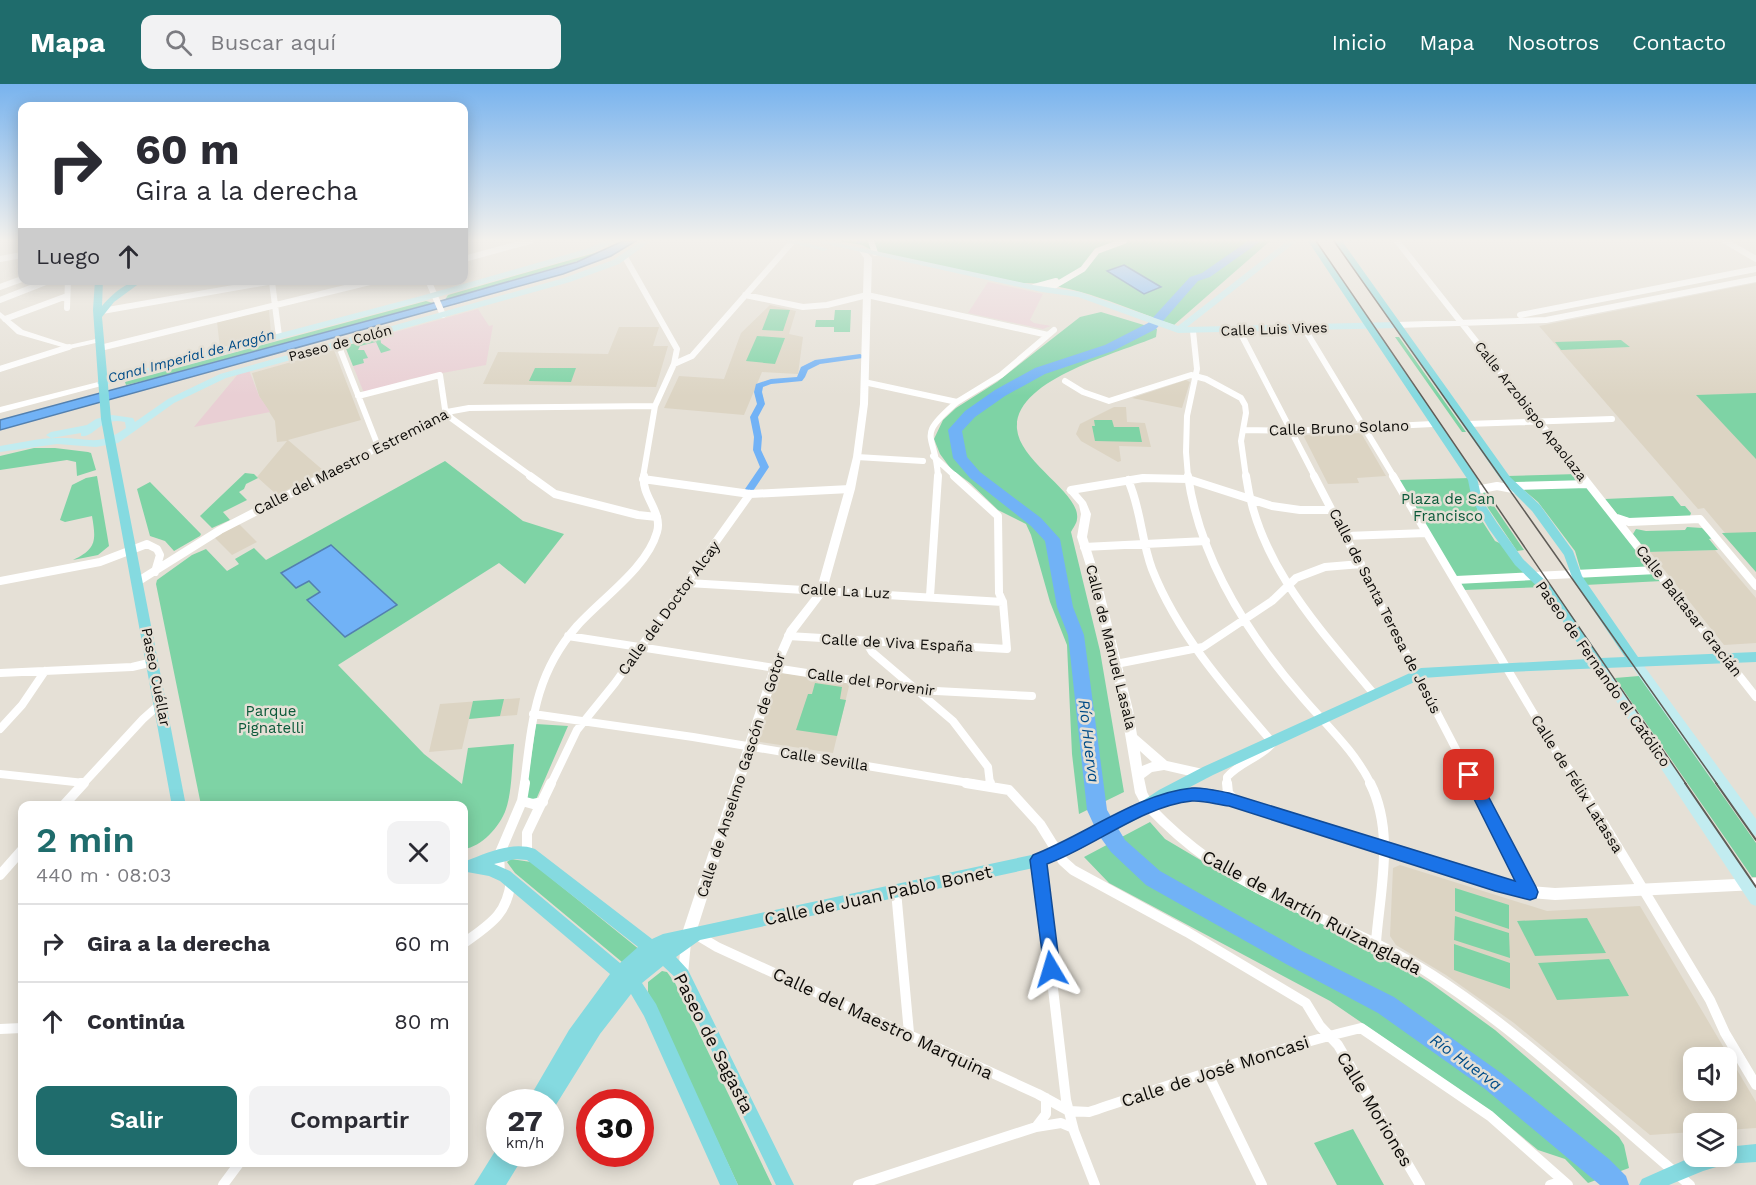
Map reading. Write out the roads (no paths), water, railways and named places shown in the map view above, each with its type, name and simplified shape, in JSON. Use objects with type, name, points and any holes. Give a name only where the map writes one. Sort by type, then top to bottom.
[{"type":"main road","points":[[100,313],[122,292]]},
{"type":"main road","points":[[102,386],[279,336],[448,292]]},
{"type":"main road","name":"Paseo de Colón","points":[[110,442],[121,437],[171,401],[213,379],[520,292]]},
{"type":"main road","points":[[1058,292],[1096,302]]},
{"type":"main road","points":[[1064,292],[1096,302]]},
{"type":"main road","points":[[1178,330],[1225,292]]},
{"type":"main road","name":"Paseo de Fernando el Católico","points":[[1347,292],[1433,424],[1473,480],[1477,500],[1493,526],[1519,562],[1551,594],[1751,884],[1756,899]]},
{"type":"main road","points":[[1374,292],[1467,424],[1517,489],[1531,501],[1569,554],[1575,574],[1635,662],[1756,830]]},
{"type":"main road","points":[[98,294],[104,298],[118,295]]},
{"type":"main road","name":"Paseo Cuéllar","points":[[98,294],[102,386],[106,419],[153,662],[176,801]]},
{"type":"main road","name":"Calle Luis Vives","points":[[1096,302],[1178,330],[1397,325]]},
{"type":"main road","points":[[0,444],[89,428],[106,419],[125,418],[131,422],[131,428]]},
{"type":"main road","points":[[88,442],[84,436],[89,428]]},
{"type":"main road","points":[[0,449],[57,441],[99,444],[110,442]]},
{"type":"main road","name":"Calle de Juan Pablo Bonet","points":[[626,978],[658,952],[690,938],[1038,860],[1058,853],[1203,774],[1417,674],[1431,671],[1508,667],[1756,657]]},
{"type":"main road","points":[[468,867],[498,855],[527,853]]},
{"type":"main road","name":"Paseo de Sagasta","points":[[527,853],[658,952],[683,975],[785,1185]]},
{"type":"main road","points":[[468,867],[485,868],[506,877],[626,978],[650,1010],[729,1185]]},
{"type":"main road","points":[[543,1089],[606,989],[626,978]]},
{"type":"main road","points":[[556,1089],[626,978]]},
{"type":"main road","points":[[1737,1155],[1756,1153]]},
{"type":"main road","points":[[483,1185],[495,1167]]},
{"type":"main road","points":[[496,1185],[508,1167]]},
{"type":"main road","points":[[1664,1180],[1691,1167]]},
{"type":"street","points":[[0,300],[19,292]]},
{"type":"street","points":[[67,292],[67,309]]},
{"type":"street","points":[[100,313],[209,292]]},
{"type":"street","points":[[275,292],[279,336]]},
{"type":"street","points":[[0,369],[69,347],[100,344],[325,292]]},
{"type":"street","points":[[432,292],[442,313]]},
{"type":"street","points":[[468,940],[493,921],[505,909],[509,900],[506,877],[498,855],[519,813],[522,801],[533,714],[540,687],[568,636],[645,553],[656,535],[657,517],[643,491],[643,479],[655,406],[674,364],[677,349],[646,292]]},
{"type":"street","points":[[674,364],[692,356],[747,292]]},
{"type":"street","name":"Calle Arzobispo Apaolaza","points":[[1436,292],[1624,528]]},
{"type":"street","points":[[1526,321],[1520,315],[1636,292]]},
{"type":"street","points":[[1397,325],[1526,321],[1561,317],[1687,292]]},
{"type":"street","points":[[745,295],[787,305],[811,307],[867,295],[1051,333],[1001,375],[957,402],[932,425],[928,440],[937,469],[937,484],[930,596]]},
{"type":"street","points":[[822,589],[857,457],[864,382],[867,295]]},
{"type":"street","points":[[2,316],[67,296]]},
{"type":"street","points":[[2,316],[22,333],[69,347]]},
{"type":"street","points":[[1304,328],[1396,483]]},
{"type":"street","name":"Calle de Santa Teresa de Jesús","points":[[1239,330],[1530,892]]},
{"type":"street","points":[[1193,331],[1197,376],[1187,413],[1190,493],[1211,556],[1244,621],[1292,685],[1346,741],[1366,772],[1379,807],[1384,847],[1376,942]]},
{"type":"street","points":[[338,344],[378,446]]},
{"type":"street","points":[[358,396],[440,375],[447,412],[472,434],[555,494],[644,516],[657,517]]},
{"type":"street","points":[[1065,381],[1083,392],[1109,401],[1184,376],[1197,376],[1241,398],[1246,409],[1241,441],[1249,500],[1262,537],[1288,586],[1320,630],[1374,694]]},
{"type":"street","points":[[864,382],[957,402]]},
{"type":"street","points":[[0,410],[102,386]]},
{"type":"street","name":"Calle del Maestro Estremiana","points":[[137,582],[220,530],[447,412],[469,408],[655,406]]},
{"type":"street","points":[[1467,424],[1612,419]]},
{"type":"street","name":"Calle Bruno Solano","points":[[1244,430],[1291,431],[1433,424]]},
{"type":"street","points":[[933,456],[998,516],[999,593],[1003,602]]},
{"type":"street","points":[[857,457],[923,461]]},
{"type":"street","points":[[937,484],[940,479],[947,477],[957,480]]},
{"type":"street","points":[[643,479],[750,494],[850,489]]},
{"type":"street","points":[[1071,490],[1128,480],[1188,479],[1211,485],[1249,500],[1293,509],[1332,510]]},
{"type":"street","points":[[1128,480],[1136,497],[1144,543],[1161,590],[1230,694],[1273,743],[1267,751],[1227,777],[1227,790],[1236,802]]},
{"type":"street","name":"Calle de Félix Latassa","points":[[1396,483],[1508,667],[1521,694],[1557,753],[1573,773],[1710,1000],[1725,1033],[1756,1085]]},
{"type":"street","points":[[1476,490],[1483,487],[1503,486],[1517,489],[1588,484]]},
{"type":"street","name":"Calle de Manuel Lasala","points":[[1071,490],[1083,504],[1086,514],[1082,533],[1084,547],[1097,585],[1134,739],[1142,809]]},
{"type":"street","name":"Calle del Doctor Alcay","points":[[527,853],[526,837],[577,730],[688,583],[750,494]]},
{"type":"street","points":[[1615,516],[1629,522],[1703,521]]},
{"type":"street","points":[[1624,528],[1703,521]]},
{"type":"street","points":[[1703,521],[1756,585]]},
{"type":"street","name":"Calle Baltasar Gracián","points":[[1624,528],[1756,697]]},
{"type":"street","points":[[1346,536],[1426,533]]},
{"type":"street","points":[[1084,547],[1206,541]]},
{"type":"street","points":[[0,581],[94,563],[147,544],[157,549],[160,558],[155,572]]},
{"type":"street","points":[[1116,664],[1198,649],[1244,621],[1296,578],[1316,569],[1361,564]]},
{"type":"street","points":[[1456,580],[1657,570]]},
{"type":"street","name":"Calle La Luz","points":[[688,583],[822,589],[1003,602]]},
{"type":"street","name":"Calle de Anselmo Gascón de Gotor","points":[[690,938],[775,668],[788,636],[822,589]]},
{"type":"street","name":"Calle de Viva España","points":[[788,636],[1007,649],[1003,602]]},
{"type":"street","name":"Calle del Porvenir","points":[[568,636],[917,690],[1032,696]]},
{"type":"street","points":[[866,642],[872,652],[950,718],[988,767],[990,786]]},
{"type":"street","points":[[0,673],[132,667],[153,662]]},
{"type":"street","points":[[0,729],[22,705],[45,671]]},
{"type":"street","points":[[68,801],[142,718],[160,703]]},
{"type":"street","name":"Calle Sevilla","points":[[533,714],[586,720],[990,786],[1012,793],[1040,824],[1058,853]]},
{"type":"street","name":"Calle de Manuel Lasala","points":[[1134,739],[1164,765],[1203,774]]},
{"type":"street","points":[[1138,777],[1149,767],[1164,765]]},
{"type":"street","points":[[0,774],[84,783]]},
{"type":"street","points":[[1142,809],[1193,794],[1208,795],[1530,892],[1555,894],[1751,884]]},
{"type":"street","points":[[522,801],[533,804],[543,802]]},
{"type":"street","name":"Calle de Martín Ruizanglada","points":[[1142,809],[1182,841],[1229,872],[1273,896],[1376,942],[1431,974],[1487,1014],[1566,1078],[1664,1180],[1690,1185]]},
{"type":"street","name":"Calle Moriones","points":[[1058,853],[1063,861],[1084,878],[1187,932],[1306,1003],[1338,1046],[1420,1185]]},
{"type":"street","points":[[0,875],[18,855]]},
{"type":"street","points":[[1038,860],[1069,1111],[1073,1128],[1095,1185]]},
{"type":"street","points":[[896,891],[909,1033]]},
{"type":"street","points":[[683,975],[690,938]]},
{"type":"street","name":"Calle del Maestro Marquina","points":[[690,938],[717,947],[909,1033],[1069,1111]]},
{"type":"street","points":[[0,1029],[18,1028]]},
{"type":"street","name":"Calle de José Moncasi","points":[[1069,1111],[1089,1112],[1208,1072],[1328,1035],[1360,1028],[1490,1116],[1565,1183]]},
{"type":"street","points":[[1208,1072],[1262,1185]]},
{"type":"street","points":[[1036,1127],[1046,1114],[1046,1098]]},
{"type":"street","points":[[858,1185],[1036,1127],[1061,1123],[1073,1128]]},
{"type":"street","points":[[223,1185],[236,1167]]},
{"type":"street","points":[[1550,1185],[1565,1183]]},
{"type":"water","name":"Canal Imperial de Aragón","points":[[471,292],[497,292],[0,430],[0,420]]},
{"type":"water","points":[[331,545],[397,605],[345,637],[307,600],[320,592],[309,581],[296,588],[281,573]]},
{"type":"waterway","name":"Río Huerva","points":[[1183,292],[1152,326],[1109,348],[1040,371],[1000,393],[970,414],[955,430],[960,458],[975,475],[1036,522],[1052,539],[1065,607],[1076,635],[1097,810],[1105,828],[1118,846],[1153,878],[1293,957],[1386,1005],[1493,1081],[1600,1168],[1617,1185]]},
{"type":"waterway","points":[[750,489],[765,467],[757,450],[758,437],[754,417],[761,404],[759,386],[764,383],[799,379],[804,369],[818,362],[860,356]]},
{"type":"tram line","points":[[1351,292],[1686,784]]},
{"type":"tram line","points":[[1370,292],[1717,784]]},
{"type":"tram line","points":[[1685,783],[1756,887]]},
{"type":"tram line","points":[[1716,783],[1756,840]]},
{"type":"park label","name":"Plaza de San Francisco","points":[[1448,508]]},
{"type":"park label","name":"Parque Pignatelli","points":[[271,720]]}]
